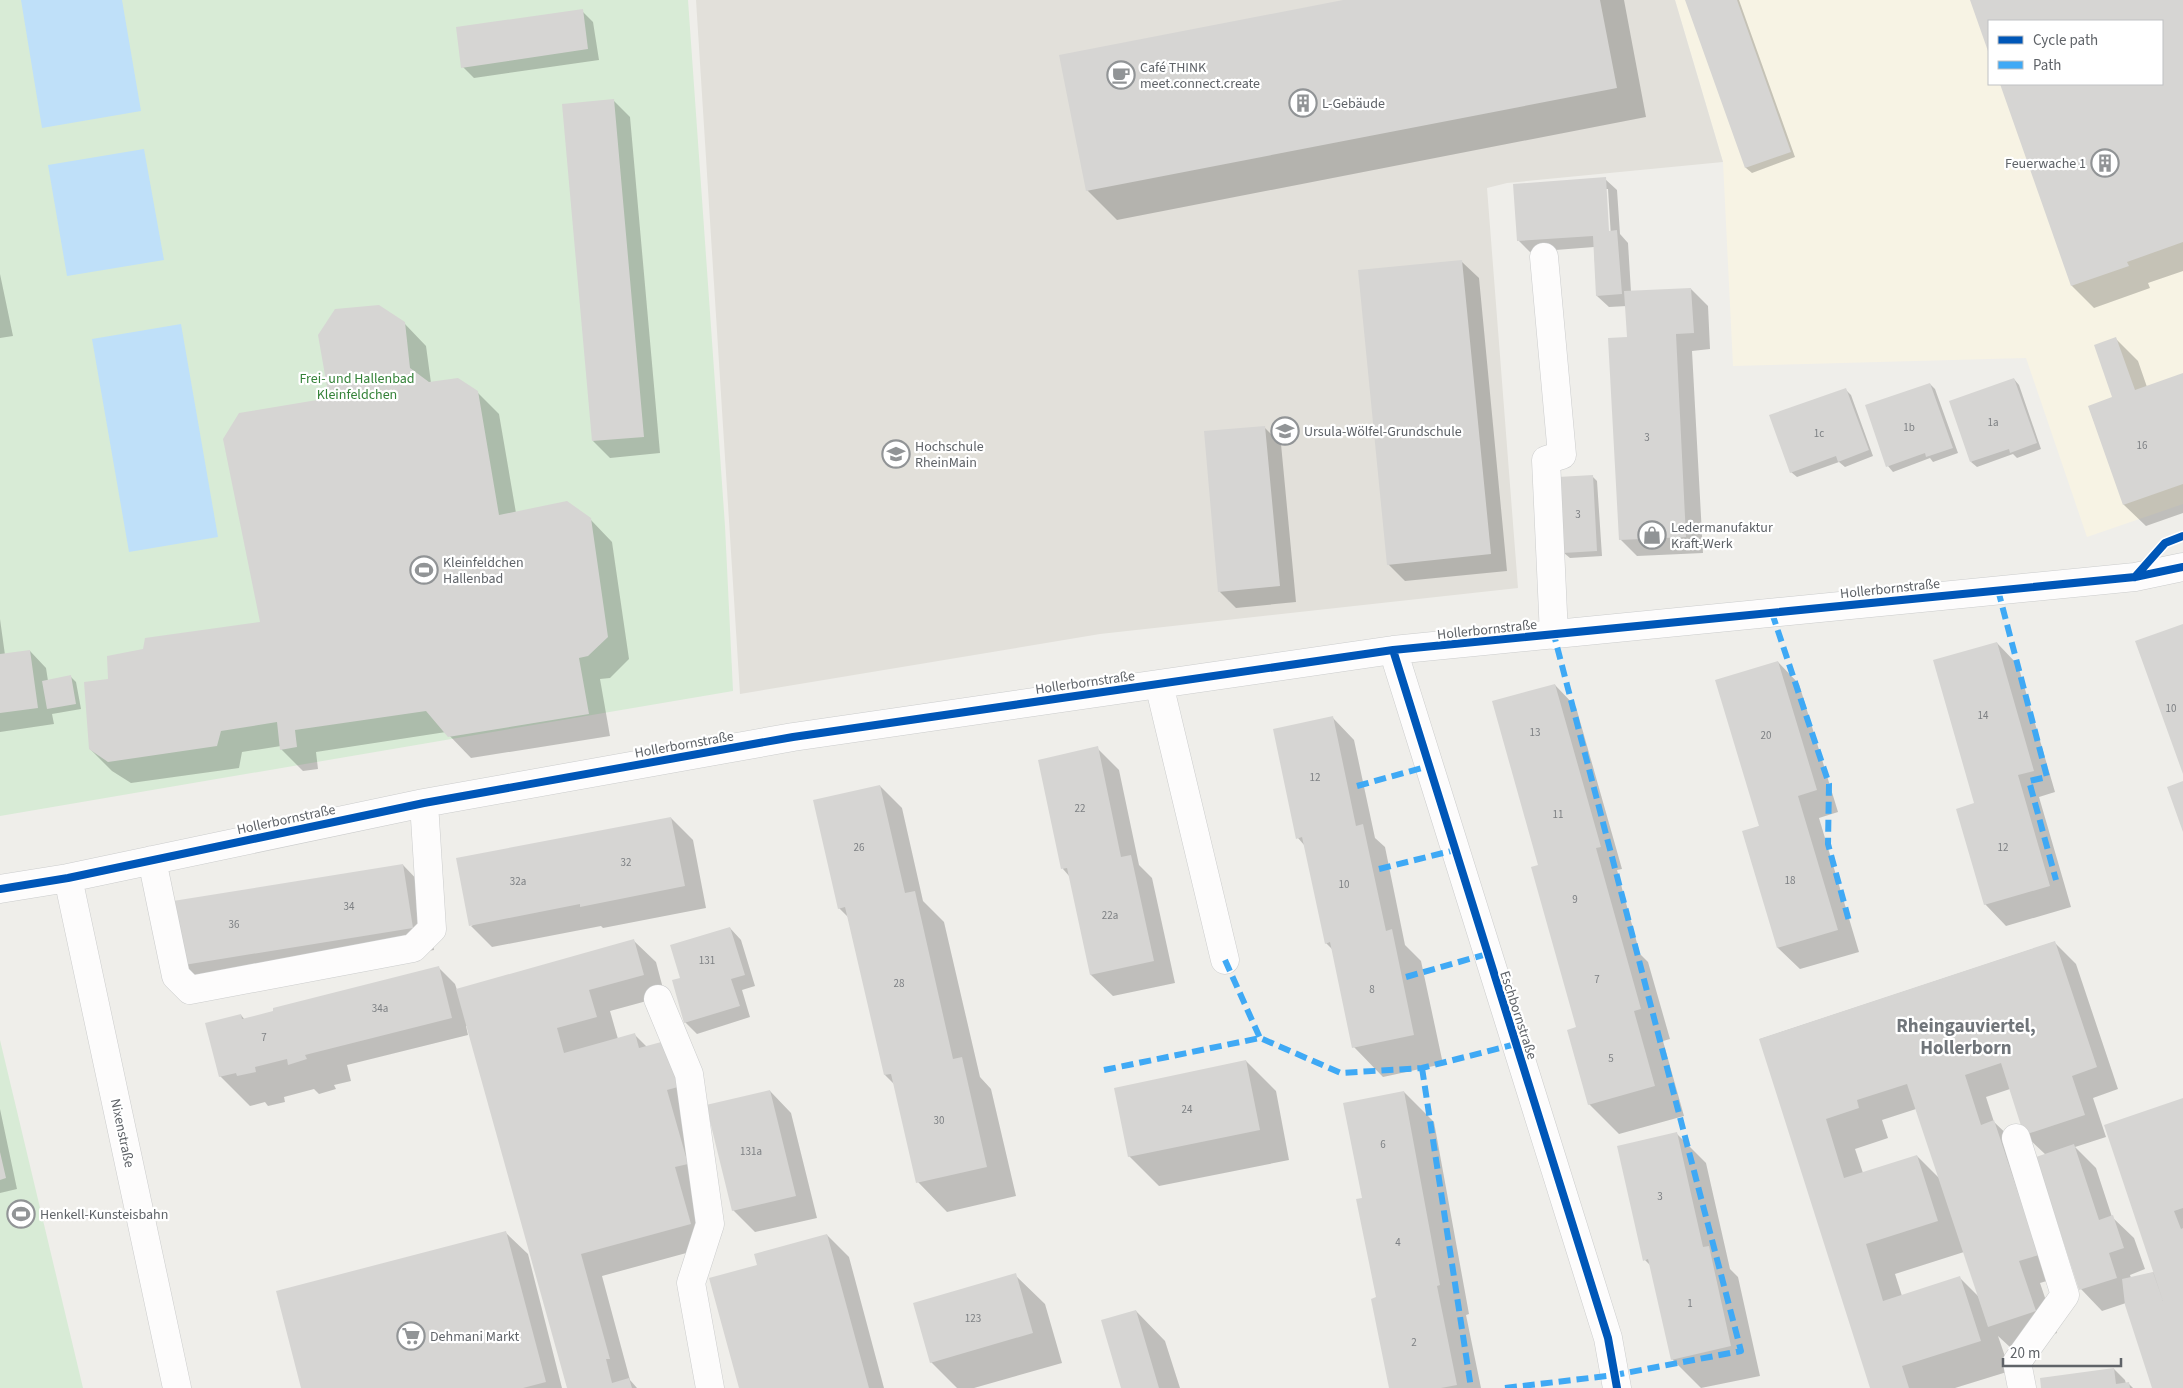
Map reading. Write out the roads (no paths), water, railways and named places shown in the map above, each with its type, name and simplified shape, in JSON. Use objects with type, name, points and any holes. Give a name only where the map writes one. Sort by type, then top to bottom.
[{"type":"street","points":[[1544,257],[1562,455],[1546,460],[1554,635]]},
{"type":"street","name":"Hollerbornstraße","points":[[0,889],[68,878],[424,803],[793,737],[1393,650],[2135,577],[2183,567]]},
{"type":"street","name":"Eschbornstraße","points":[[1393,650],[1608,1338],[1617,1388]]},
{"type":"street","points":[[1159,684],[1225,960]]},
{"type":"street","points":[[152,860],[176,976],[190,990],[413,948],[432,929],[424,803]]},
{"type":"street","name":"Nixenstraße","points":[[68,878],[177,1388]]},
{"type":"street","points":[[658,999],[689,1074],[710,1224],[691,1283],[710,1388]]},
{"type":"street","points":[[2016,1138],[2065,1295],[2017,1362],[2022,1388]]},
{"type":"water","points":[[21,0],[122,0],[141,111],[42,128]]},
{"type":"water","points":[[144,149],[164,260],[67,276],[48,165]]},
{"type":"water","points":[[181,324],[218,537],[129,552],[92,339]]},
{"type":"place","name":"Café THINK meet.connect.create","points":[[1121,75]]},
{"type":"place","name":"L-Gebäude","points":[[1303,103]]},
{"type":"place","name":"Feuerwache 1","points":[[2105,163]]},
{"type":"place","name":"Ursula-Wölfel-Grundschule","points":[[1285,431]]},
{"type":"place","name":"Hochschule RheinMain","points":[[896,454]]},
{"type":"place","name":"Ledermanufaktur Kraft-Werk","points":[[1652,535]]},
{"type":"place","name":"Kleinfeldchen Hallenbad","points":[[424,570]]},
{"type":"place","name":"Henkell-Kunsteisbahn","points":[[21,1214]]},
{"type":"place","name":"Dehmani Markt","points":[[411,1336]]},
{"type":"district","name":"Rheingauviertel, Hollerborn","points":[[1966,1036]]},
{"type":"park label","name":"Frei- und Hallenbad Kleinfeldchen","points":[[357,386]]}]
